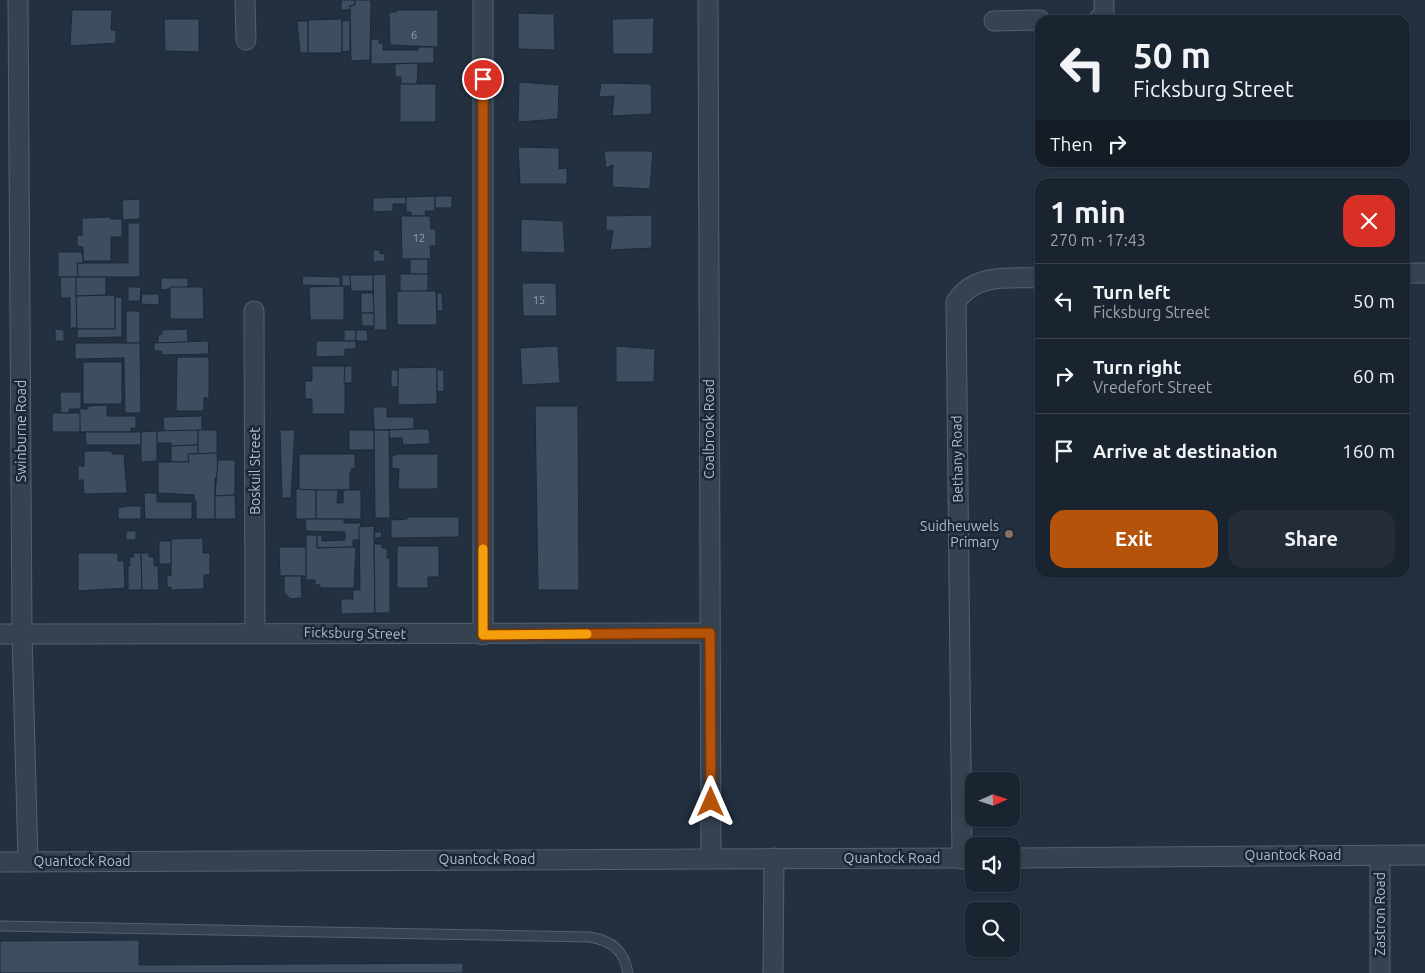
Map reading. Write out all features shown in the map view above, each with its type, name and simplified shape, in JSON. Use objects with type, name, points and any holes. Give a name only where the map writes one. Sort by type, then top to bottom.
[{"type":"street","name":"Swinburne Road","points":[[18,0],[22,633],[28,862]]},
{"type":"street","points":[[245,0],[246,40]]},
{"type":"street","points":[[483,0],[483,635]]},
{"type":"street","name":"Coalbrook Road","points":[[708,0],[711,858]]},
{"type":"street","points":[[1104,0],[1104,15]]},
{"type":"street","points":[[994,20],[1035,20]]},
{"type":"street","points":[[1410,273],[1425,273]]},
{"type":"street","name":"Bethany Road","points":[[967,837],[956,302],[962,292],[983,281],[1035,278]]},
{"type":"street","name":"Boskuil Street","points":[[254,311],[255,632]]},
{"type":"street","name":"Ficksburg Street","points":[[0,634],[255,632],[483,635],[710,633]]},
{"type":"street","name":"Quantock Road","points":[[1020,858],[1425,854]]},
{"type":"street","name":"Zastron Road","points":[[1380,855],[1380,973]]},
{"type":"street","points":[[773,973],[774,858]]},
{"type":"street","name":"Quantock Road","points":[[0,862],[965,858]]},
{"type":"lane","points":[[0,926],[590,937],[601,939],[616,946],[626,961],[628,973]]},
{"type":"building","points":[[341,0],[355,0],[355,5],[350,6],[350,10],[341,10]]},
{"type":"building","points":[[355,0],[371,0],[370,60],[351,61],[350,6],[355,5]]},
{"type":"building","points":[[72,10],[112,10],[111,30],[116,30],[116,43],[70,46]]},
{"type":"building","points":[[396,10],[438,10],[438,47],[390,45],[389,12],[396,12]]},
{"type":"building","points":[[518,13],[554,14],[555,50],[518,49]]},
{"type":"building","points":[[654,18],[653,54],[613,54],[612,19]]},
{"type":"building","points":[[164,19],[199,19],[199,52],[165,51]]},
{"type":"building","points":[[342,19],[342,53],[308,53],[308,20]]},
{"type":"building","points":[[350,20],[350,51],[342,52],[342,21]]},
{"type":"building","points":[[297,21],[308,21],[308,53],[300,53]]},
{"type":"building","points":[[371,39],[379,39],[379,43],[383,43],[383,50],[418,50],[418,47],[434,47],[434,63],[371,64]]},
{"type":"building","points":[[418,63],[417,84],[401,84],[401,77],[395,77],[395,64]]},
{"type":"building","points":[[519,82],[559,85],[558,119],[518,122]]},
{"type":"building","points":[[601,83],[651,84],[652,114],[612,116],[614,96],[599,97]]},
{"type":"building","points":[[400,84],[436,84],[436,122],[400,122]]},
{"type":"building","points":[[518,147],[559,148],[559,169],[567,168],[567,184],[520,184]]},
{"type":"building","points":[[604,151],[653,151],[650,189],[612,187],[613,165],[606,168]]},
{"type":"building","points":[[435,196],[435,211],[425,211],[426,216],[411,216],[411,212],[406,212],[406,197]]},
{"type":"building","points":[[435,196],[452,196],[452,208],[435,208]]},
{"type":"building","points":[[406,197],[406,204],[393,204],[393,211],[373,212],[373,198]]},
{"type":"building","points":[[140,199],[140,219],[123,220],[122,200]]},
{"type":"building","points":[[652,215],[652,248],[610,250],[613,231],[606,230],[606,216]]},
{"type":"building","points":[[401,216],[430,216],[431,229],[436,229],[436,246],[430,246],[431,259],[402,259]]},
{"type":"building","points":[[111,217],[111,219],[122,219],[122,237],[111,237],[111,261],[83,261],[83,247],[77,246],[77,235],[82,235],[82,218]]},
{"type":"building","points":[[521,219],[563,221],[565,253],[521,252]]},
{"type":"building","points":[[128,223],[140,223],[140,277],[78,277],[77,263],[128,263]]},
{"type":"building","points":[[373,250],[380,250],[380,254],[385,253],[385,261],[373,262]]},
{"type":"building","points":[[58,252],[82,252],[83,263],[77,263],[78,277],[58,277]]},
{"type":"building","points":[[410,259],[428,259],[428,274],[410,274]]},
{"type":"building","points":[[386,274],[387,330],[374,330],[373,275]]},
{"type":"building","points":[[400,274],[428,274],[428,291],[400,292]]},
{"type":"building","points":[[342,275],[350,275],[351,286],[342,286]]},
{"type":"building","points":[[350,275],[373,275],[373,291],[351,291]]},
{"type":"building","points":[[303,276],[340,277],[340,286],[302,285]]},
{"type":"building","points":[[60,277],[76,277],[77,328],[70,328],[70,298],[61,298]]},
{"type":"building","points":[[76,277],[106,277],[106,295],[76,296]]},
{"type":"building","points":[[161,278],[188,278],[188,287],[161,290]]},
{"type":"building","points":[[522,283],[556,283],[557,316],[523,316]]},
{"type":"building","points":[[344,286],[344,320],[310,320],[309,287]]},
{"type":"building","points":[[128,287],[141,287],[140,301],[128,301]]},
{"type":"building","points":[[170,287],[203,287],[204,319],[170,319]]},
{"type":"building","points":[[397,291],[436,291],[437,325],[397,325]]},
{"type":"building","points":[[361,293],[373,293],[374,313],[361,313]]},
{"type":"building","points":[[437,293],[442,293],[443,311],[437,311]]},
{"type":"building","points":[[142,294],[159,294],[159,305],[141,304]]},
{"type":"building","points":[[115,295],[115,329],[77,329],[76,296]]},
{"type":"building","points":[[115,297],[122,297],[122,337],[77,338],[77,329],[115,329]]},
{"type":"building","points":[[126,311],[140,311],[140,343],[126,343]]},
{"type":"building","points":[[361,313],[374,313],[374,326],[362,326]]},
{"type":"building","points":[[55,329],[64,330],[64,341],[55,341]]},
{"type":"building","points":[[187,329],[188,342],[158,343],[158,335],[162,334],[162,330]]},
{"type":"building","points":[[344,330],[356,330],[356,341],[344,341]]},
{"type":"building","points":[[356,330],[367,330],[368,341],[356,341]]},
{"type":"building","points":[[208,341],[209,354],[162,355],[161,351],[154,351],[154,343]]},
{"type":"building","points":[[316,341],[356,341],[356,349],[345,349],[345,356],[316,357]]},
{"type":"building","points":[[75,343],[140,343],[141,413],[125,413],[124,358],[75,359]]},
{"type":"building","points":[[558,346],[560,383],[522,385],[520,348]]},
{"type":"building","points":[[616,346],[655,349],[654,382],[616,382]]},
{"type":"building","points":[[177,357],[209,357],[209,398],[204,398],[204,411],[176,411]]},
{"type":"building","points":[[83,362],[122,362],[122,404],[83,404]]},
{"type":"building","points":[[312,366],[345,366],[345,414],[312,414],[312,399],[305,399],[305,381],[312,381]]},
{"type":"building","points":[[345,366],[352,366],[352,383],[344,383]]},
{"type":"building","points":[[437,367],[437,404],[398,405],[398,368]]},
{"type":"building","points":[[391,370],[398,370],[398,387],[391,387]]},
{"type":"building","points":[[437,370],[444,370],[444,391],[437,392]]},
{"type":"building","points":[[60,392],[81,392],[81,409],[69,409],[69,413],[61,413]]},
{"type":"building","points":[[107,405],[107,416],[136,416],[136,428],[131,428],[131,432],[80,432],[79,409],[88,409],[88,406]]},
{"type":"building","points":[[535,406],[578,406],[579,590],[538,590]]},
{"type":"building","points":[[373,407],[387,407],[387,417],[414,417],[414,429],[374,430]]},
{"type":"building","points":[[52,413],[80,413],[80,432],[52,432]]},
{"type":"building","points":[[202,416],[202,431],[164,431],[163,417]]},
{"type":"building","points":[[429,429],[430,444],[403,445],[402,438],[389,438],[389,430]]},
{"type":"building","points":[[198,430],[198,445],[171,446],[171,443],[157,443],[157,431]]},
{"type":"building","points":[[198,430],[217,430],[217,453],[198,454]]},
{"type":"building","points":[[280,430],[295,430],[291,498],[282,498]]},
{"type":"building","points":[[349,430],[374,430],[374,450],[349,450]]},
{"type":"building","points":[[374,430],[389,430],[390,518],[375,518]]},
{"type":"building","points":[[157,431],[157,461],[141,462],[141,432]]},
{"type":"building","points":[[85,432],[141,432],[141,445],[86,445]]},
{"type":"building","points":[[198,445],[198,454],[188,454],[189,462],[171,462],[171,446]]},
{"type":"building","points":[[84,451],[112,451],[112,454],[124,454],[127,493],[84,494],[83,480],[78,480],[78,466],[84,466]]},
{"type":"building","points":[[217,453],[218,478],[215,478],[215,519],[196,519],[194,495],[158,493],[158,462],[189,462],[188,454]]},
{"type":"building","points":[[299,454],[355,454],[355,469],[352,468],[350,475],[350,490],[299,490]]},
{"type":"building","points":[[398,454],[438,454],[438,489],[398,489],[399,469],[392,468],[392,456]]},
{"type":"building","points":[[218,460],[235,460],[235,495],[215,496]]},
{"type":"building","points":[[296,489],[316,490],[316,519],[296,519]]},
{"type":"building","points":[[316,490],[338,490],[337,503],[343,503],[343,490],[361,490],[361,519],[316,519]]},
{"type":"building","points":[[144,493],[157,493],[157,502],[192,502],[192,519],[145,519]]},
{"type":"building","points":[[235,495],[236,519],[215,519],[215,496]]},
{"type":"building","points":[[141,506],[141,519],[118,519],[118,508]]},
{"type":"building","points":[[407,517],[459,517],[459,537],[391,538],[391,520],[407,519]]},
{"type":"building","points":[[305,519],[344,519],[344,523],[361,523],[359,540],[353,540],[353,547],[317,548],[317,535],[322,535],[322,541],[345,540],[345,532],[306,531]]},
{"type":"building","points":[[374,526],[375,613],[341,614],[341,599],[353,599],[353,590],[360,590],[359,527]]},
{"type":"building","points":[[126,531],[136,531],[136,540],[126,540]]},
{"type":"building","points":[[375,532],[382,532],[381,538],[374,538]]},
{"type":"building","points":[[306,535],[317,535],[317,548],[356,547],[354,588],[320,588],[320,585],[315,585],[315,580],[306,580]]},
{"type":"building","points":[[203,538],[203,553],[210,553],[210,575],[204,575],[204,589],[171,590],[171,587],[167,587],[167,575],[171,576],[171,539]]},
{"type":"building","points":[[159,541],[171,541],[171,564],[159,564]]},
{"type":"building","points":[[374,544],[382,544],[382,548],[387,548],[387,558],[390,558],[390,613],[375,613]]},
{"type":"building","points":[[397,546],[439,546],[439,577],[428,577],[428,588],[397,588]]},
{"type":"building","points":[[279,547],[306,547],[306,576],[280,576]]},
{"type":"building","points":[[78,553],[118,553],[118,561],[124,561],[125,588],[78,591]]},
{"type":"building","points":[[133,553],[141,553],[142,590],[128,590],[129,557],[134,557]]},
{"type":"building","points":[[141,553],[149,553],[149,557],[154,557],[154,566],[158,566],[159,590],[142,590]]},
{"type":"building","points":[[284,576],[301,576],[302,598],[290,599],[284,592]]},
{"type":"building","points":[[139,940],[139,965],[463,963],[463,973],[0,973],[0,941]]},
{"type":"slow traffic","points":[[483,549],[483,635],[587,634]]},
{"type":"place","name":"Suidheuwels Primary","points":[[1009,534]]},
{"type":"route","points":[[483,79],[483,635],[710,633],[711,802]]}]
